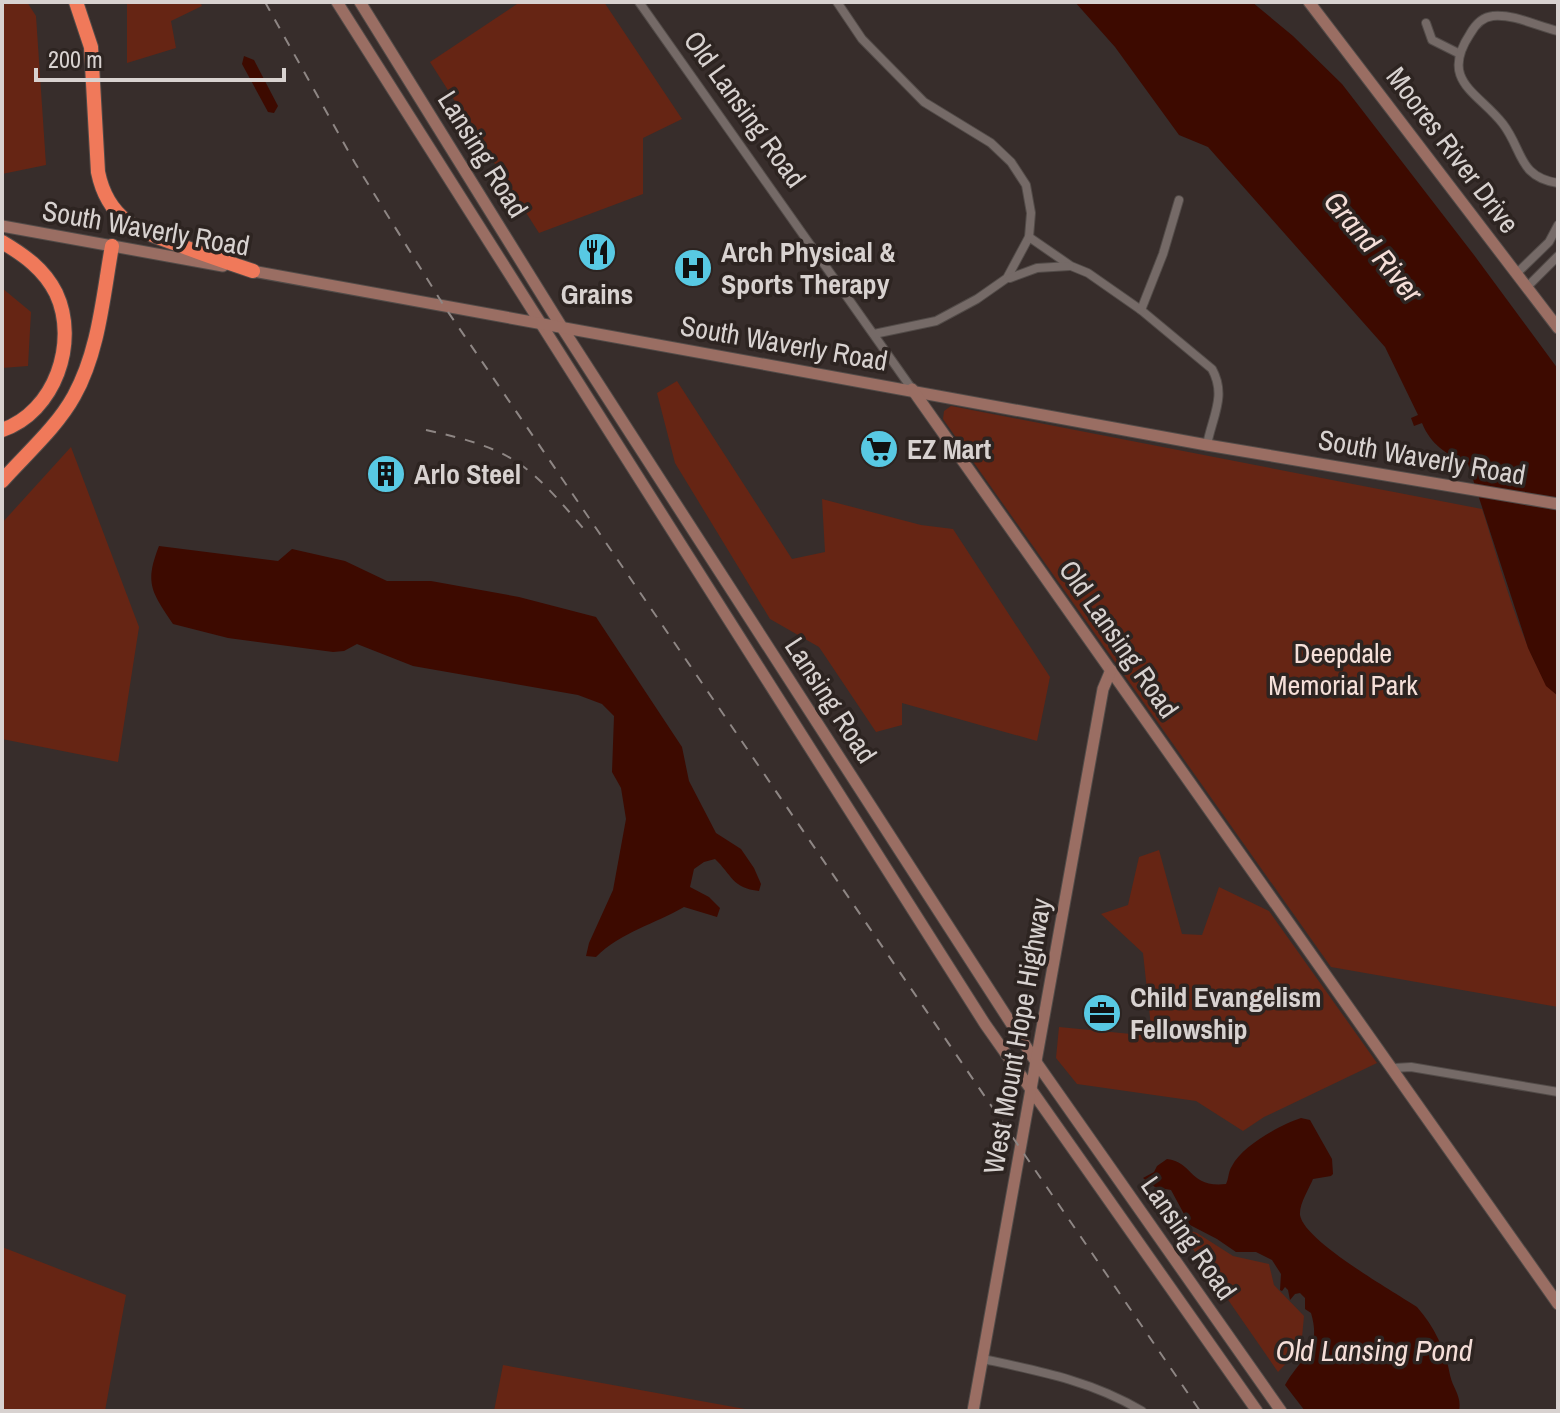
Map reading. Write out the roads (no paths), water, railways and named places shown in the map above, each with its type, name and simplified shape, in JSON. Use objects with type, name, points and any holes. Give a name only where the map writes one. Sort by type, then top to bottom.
[{"type":"highway","points":[[76,2],[91,47],[98,172],[103,192],[112,208],[139,230],[253,271]]},
{"type":"highway","points":[[2,242],[22,253],[45,276],[61,306],[65,332],[62,360],[52,386],[33,410],[2,430]]},
{"type":"highway","points":[[2,481],[61,415],[80,384],[94,346],[112,246]]},
{"type":"main road","name":"Lansing Road","points":[[337,2],[977,1010],[1257,1411]]},
{"type":"main road","name":"Lansing Road","points":[[360,2],[563,329],[1036,1062],[1281,1411]]},
{"type":"main road","name":"Moores River Drive","points":[[1309,2],[1558,328]]},
{"type":"main road","name":"South Waverly Road","points":[[2,226],[1207,445],[1558,504]]},
{"type":"main road","name":"Old Lansing Road","points":[[912,389],[1558,1304]]},
{"type":"main road","name":"West Mount Hope Highway","points":[[973,1411],[1103,689],[1111,670]]},
{"type":"street","name":"Old Lansing Road","points":[[639,2],[912,389]]},
{"type":"street","points":[[837,2],[862,39],[924,102],[991,143],[1011,162],[1026,185],[1029,237],[1007,278]]},
{"type":"street","points":[[1558,31],[1509,17],[1490,16],[1481,20],[1471,31],[1458,53],[1462,80],[1469,93],[1506,127],[1521,161],[1546,181],[1558,183]]},
{"type":"street","points":[[1426,23],[1432,40],[1458,53]]},
{"type":"street","points":[[1141,310],[1163,254],[1179,200]]},
{"type":"street","points":[[1517,273],[1549,242],[1558,225]]},
{"type":"street","points":[[1029,237],[1141,310],[1212,369],[1218,380],[1220,396],[1207,445]]},
{"type":"street","points":[[1527,287],[1558,256]]},
{"type":"street","points":[[874,334],[936,321],[977,299],[1007,278],[1037,268],[1071,266]]},
{"type":"street","points":[[1394,1068],[1419,1068],[1558,1092]]},
{"type":"street","points":[[983,1359],[1057,1374],[1099,1389],[1142,1411]]},
{"type":"water","name":"Grand River","points":[[1075,2],[1252,2],[1293,36],[1342,84],[1558,369],[1558,696],[1546,686],[1528,648],[1468,464],[1440,448],[1422,423],[1414,426],[1411,418],[1418,415],[1385,347],[1208,147],[1179,135],[1115,47]]},
{"type":"water","points":[[244,56],[254,60],[278,106],[274,113],[268,112],[242,64]]},
{"type":"water","points":[[159,546],[278,561],[292,549],[345,561],[387,581],[431,581],[519,597],[596,617],[682,747],[689,781],[716,833],[741,849],[754,868],[761,884],[759,891],[738,884],[715,859],[704,862],[694,869],[690,887],[709,897],[720,908],[717,917],[684,907],[627,935],[596,957],[586,956],[613,890],[626,819],[621,788],[612,772],[614,716],[602,704],[578,695],[413,666],[357,644],[344,651],[333,652],[228,638],[173,624],[152,587],[152,570]]},
{"type":"water","name":"Old Lansing Pond","points":[[1301,1118],[1310,1120],[1332,1159],[1333,1174],[1313,1179],[1300,1211],[1305,1226],[1332,1251],[1417,1307],[1429,1322],[1442,1348],[1458,1397],[1459,1411],[1305,1411],[1285,1385],[1308,1352],[1314,1336],[1311,1313],[1305,1309],[1305,1298],[1300,1293],[1290,1300],[1285,1287],[1280,1290],[1281,1274],[1272,1260],[1256,1252],[1236,1252],[1190,1225],[1171,1190],[1155,1187],[1143,1178],[1167,1159],[1176,1161],[1205,1182],[1226,1184],[1231,1168],[1244,1151],[1273,1131]]},
{"type":"railway","points":[[265,2],[355,163],[444,306],[1200,1411]]},
{"type":"railway","points":[[426,430],[479,444],[516,461],[547,488],[583,528]]},
{"type":"place","name":"Grains","points":[[597,252]]},
{"type":"place","name":"Arch Physical & Sports Therapy","points":[[693,268]]},
{"type":"place","name":"EZ Mart","points":[[879,449]]},
{"type":"place","name":"Arlo Steel","points":[[386,474]]},
{"type":"place","name":"Child Evangelism Fellowship","points":[[1102,1013]]},
{"type":"park label","name":"Deepdale Memorial Park","points":[[1343,669]]}]
